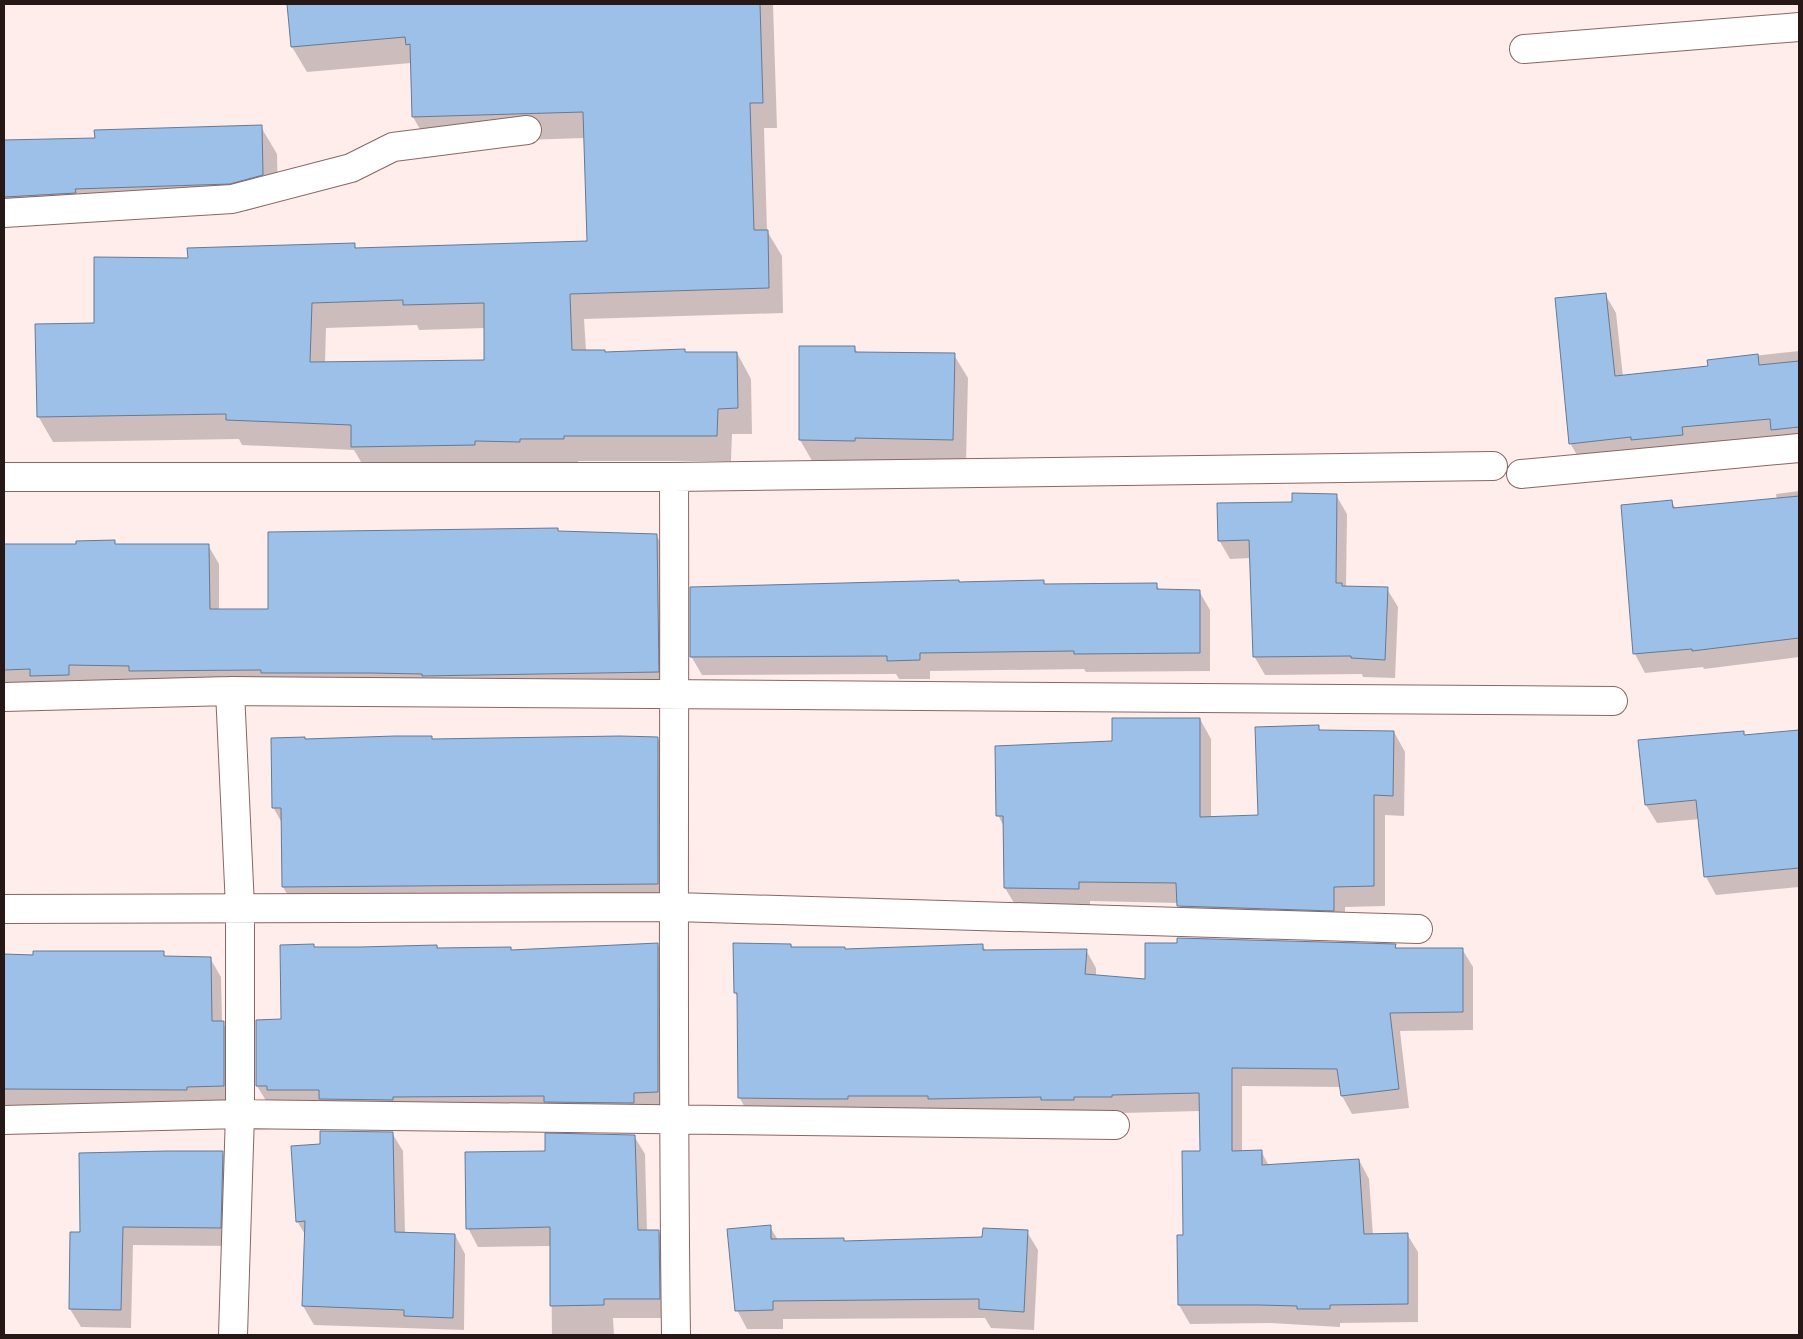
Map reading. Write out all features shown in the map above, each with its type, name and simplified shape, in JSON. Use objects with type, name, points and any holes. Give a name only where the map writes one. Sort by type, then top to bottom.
[{"type":"street","points":[[1524,48],[1799,27]]},
{"type":"street","points":[[4,213],[232,199],[351,168],[393,146],[527,130]]},
{"type":"street","points":[[1521,474],[1799,448]]},
{"type":"street","points":[[4,477],[674,477],[1493,466]]},
{"type":"street","points":[[674,477],[675,907],[673,1119],[676,1335]]},
{"type":"street","points":[[230,692],[240,907],[240,1114],[233,1335]]},
{"type":"street","points":[[4,697],[230,692],[1613,701]]},
{"type":"street","points":[[4,909],[675,907],[1418,929]]},
{"type":"street","points":[[4,1120],[240,1114],[1115,1125]]},
{"type":"building","points":[[287,4],[760,4],[763,103],[750,103],[754,230],[768,230],[769,288],[570,294],[572,350],[605,350],[605,352],[685,349],[685,352],[737,352],[738,408],[718,409],[717,436],[564,436],[564,439],[520,439],[520,442],[475,441],[475,445],[351,447],[351,425],[226,420],[226,414],[37,417],[35,324],[94,323],[94,257],[188,258],[187,248],[355,243],[355,248],[587,241],[583,112],[412,117],[410,44],[406,45],[405,37],[291,47]],"holes":[[[403,300],[403,305],[484,303],[484,360],[310,362],[312,303]]]},
{"type":"building","points":[[262,125],[263,175],[230,184],[75,189],[76,193],[4,197],[4,140],[95,138],[94,130]]},
{"type":"building","points":[[1606,293],[1615,376],[1708,366],[1707,360],[1758,354],[1759,365],[1799,361],[1799,427],[1771,430],[1770,419],[1682,427],[1683,435],[1631,440],[1631,437],[1569,444],[1555,298]]},
{"type":"building","points":[[799,346],[855,346],[855,352],[955,353],[953,440],[855,438],[855,441],[799,440]]},
{"type":"building","points":[[1292,493],[1337,494],[1336,583],[1342,583],[1342,586],[1388,587],[1385,660],[1351,658],[1351,656],[1253,657],[1249,540],[1218,541],[1217,503],[1292,502]]},
{"type":"building","points":[[1799,496],[1799,638],[1692,651],[1692,649],[1633,654],[1621,505],[1672,500],[1673,508]]},
{"type":"building","points":[[558,528],[558,531],[657,534],[659,672],[422,676],[422,674],[371,673],[261,673],[261,670],[129,671],[129,666],[69,665],[69,675],[30,676],[30,669],[4,670],[4,544],[76,544],[76,541],[115,540],[115,544],[209,544],[210,609],[268,609],[268,532]]},
{"type":"building","points":[[959,580],[959,582],[1044,580],[1044,584],[1157,583],[1157,589],[1200,590],[1200,653],[1074,654],[1074,651],[920,653],[920,660],[887,661],[887,656],[690,657],[690,587]]},
{"type":"building","points":[[1112,718],[1200,718],[1200,817],[1258,815],[1255,727],[1319,725],[1319,730],[1394,731],[1393,796],[1374,795],[1374,886],[1334,887],[1334,911],[1177,906],[1176,883],[1079,882],[1079,889],[1004,888],[1003,816],[996,816],[995,746],[1112,741]]},
{"type":"building","points":[[1799,730],[1799,868],[1704,877],[1696,800],[1645,805],[1638,740],[1744,731],[1744,735]]},
{"type":"building","points":[[432,736],[432,739],[658,737],[658,884],[282,887],[281,808],[272,808],[271,738],[305,737],[305,739]]},
{"type":"building","points":[[1177,938],[1396,944],[1395,948],[1463,948],[1463,1012],[1390,1013],[1399,1089],[1341,1096],[1337,1069],[1232,1068],[1232,1151],[1262,1150],[1262,1165],[1359,1159],[1364,1234],[1408,1233],[1408,1304],[1330,1305],[1330,1309],[1297,1309],[1297,1306],[1259,1305],[1178,1305],[1177,1235],[1183,1235],[1182,1151],[1200,1151],[1199,1093],[1074,1097],[1074,1100],[1041,1100],[1041,1097],[928,1099],[928,1096],[848,1096],[848,1099],[738,1098],[737,993],[734,993],[733,943],[791,944],[791,947],[845,947],[845,949],[983,944],[983,950],[1087,949],[1085,974],[1145,979],[1145,943],[1177,943]]},
{"type":"building","points":[[658,943],[658,1092],[634,1093],[634,1103],[544,1102],[544,1096],[393,1097],[393,1100],[319,1099],[319,1090],[267,1090],[267,1086],[256,1086],[256,1020],[281,1019],[280,945],[314,944],[314,947],[360,947],[437,945],[437,948],[511,947],[511,950]]},
{"type":"building","points":[[33,951],[164,951],[164,956],[211,957],[212,1021],[224,1021],[224,1086],[187,1087],[187,1090],[4,1089],[4,954],[33,955]]},
{"type":"building","points":[[320,1131],[393,1132],[395,1232],[455,1234],[453,1318],[404,1316],[404,1310],[302,1306],[305,1221],[296,1222],[291,1146],[320,1144]]},
{"type":"building","points":[[545,1133],[635,1135],[638,1230],[659,1230],[660,1299],[604,1299],[604,1305],[550,1306],[550,1227],[466,1229],[465,1152],[545,1151]]},
{"type":"building","points":[[223,1151],[221,1228],[123,1227],[121,1310],[69,1309],[70,1232],[80,1232],[79,1153]]},
{"type":"building","points":[[771,1225],[771,1239],[844,1238],[844,1241],[982,1237],[983,1228],[1028,1230],[1024,1312],[979,1309],[979,1299],[773,1301],[773,1310],[735,1311],[727,1229]]}]
